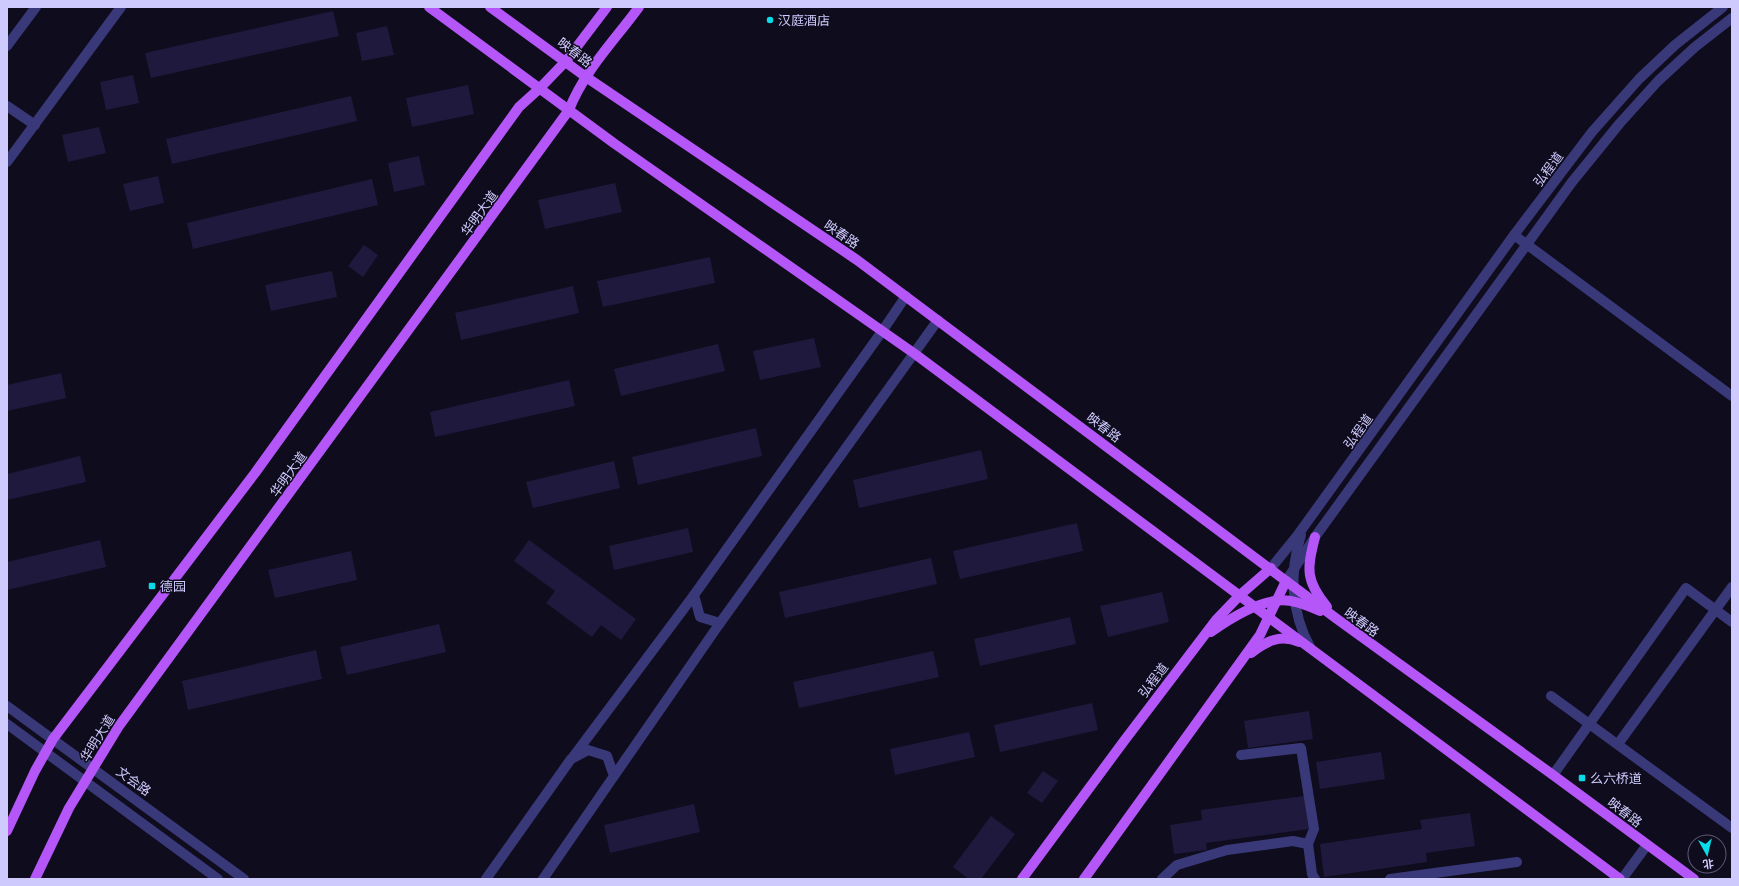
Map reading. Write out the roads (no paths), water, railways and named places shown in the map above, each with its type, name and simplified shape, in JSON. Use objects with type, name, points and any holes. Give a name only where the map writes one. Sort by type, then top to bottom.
[{"type":"main road","points":[[429,7],[569,110],[744,235],[883,330],[1621,879]]},
{"type":"main road","name":"映春路","points":[[490,7],[566,60],[586,77],[857,260],[1271,568],[1337,619],[1694,879]]},
{"type":"main road","name":"华明大道","points":[[7,831],[35,771],[53,739],[255,473],[519,107],[540,88],[566,60],[607,7]]},
{"type":"main road","name":"华明大道","points":[[35,879],[69,808],[119,726],[569,110],[575,94],[586,77],[639,7]]},
{"type":"main road","points":[[1315,537],[1310,556],[1309,575],[1316,594],[1337,619]]},
{"type":"main road","name":"弘程道","points":[[1022,879],[1124,741],[1224,610],[1271,568]]},
{"type":"main road","points":[[1084,879],[1241,662],[1270,617],[1276,600],[1290,583]]},
{"type":"main road","points":[[1203,638],[1220,625],[1256,607],[1276,600],[1295,602],[1337,619]]},
{"type":"main road","points":[[1241,662],[1261,645],[1278,639],[1287,638],[1310,647]]},
{"type":"street","points":[[7,46],[36,7]]},
{"type":"street","points":[[7,162],[121,7]]},
{"type":"street","name":"弘程道","points":[[1271,568],[1302,529],[1514,235],[1592,132],[1639,79],[1675,45],[1723,7]]},
{"type":"street","name":"弘程道","points":[[1293,571],[1315,537],[1572,182],[1620,123],[1664,76],[1695,47],[1732,18]]},
{"type":"street","points":[[7,106],[35,125]]},
{"type":"street","points":[[1514,235],[1732,396]]},
{"type":"street","points":[[486,879],[571,759],[694,595],[906,296]]},
{"type":"street","points":[[543,879],[720,622],[915,354],[938,320]]},
{"type":"street","points":[[1302,529],[1290,583],[1301,627],[1310,647]]},
{"type":"street","points":[[1618,744],[1732,587]]},
{"type":"street","points":[[1553,775],[1591,724],[1686,588],[1732,622]]},
{"type":"street","points":[[694,595],[700,617],[720,622]]},
{"type":"street","points":[[1552,696],[1732,828]]},
{"type":"street","name":"文会路","points":[[7,706],[244,879]]},
{"type":"street","points":[[7,724],[218,879]]},
{"type":"street","points":[[1241,755],[1301,748],[1314,829],[1308,844],[1312,874],[1315,879]]},
{"type":"street","points":[[571,759],[588,750],[607,756],[614,776]]},
{"type":"street","points":[[1162,879],[1177,865],[1227,850],[1294,841],[1308,844]]},
{"type":"street","points":[[1621,879],[1647,845]]},
{"type":"street","points":[[1390,879],[1434,876],[1517,862]]},
{"type":"place","name":"汉庭酒店","points":[[770,20]]},
{"type":"place","name":"德园","points":[[152,586]]},
{"type":"place","name":"么六桥道","points":[[1582,778]]}]
